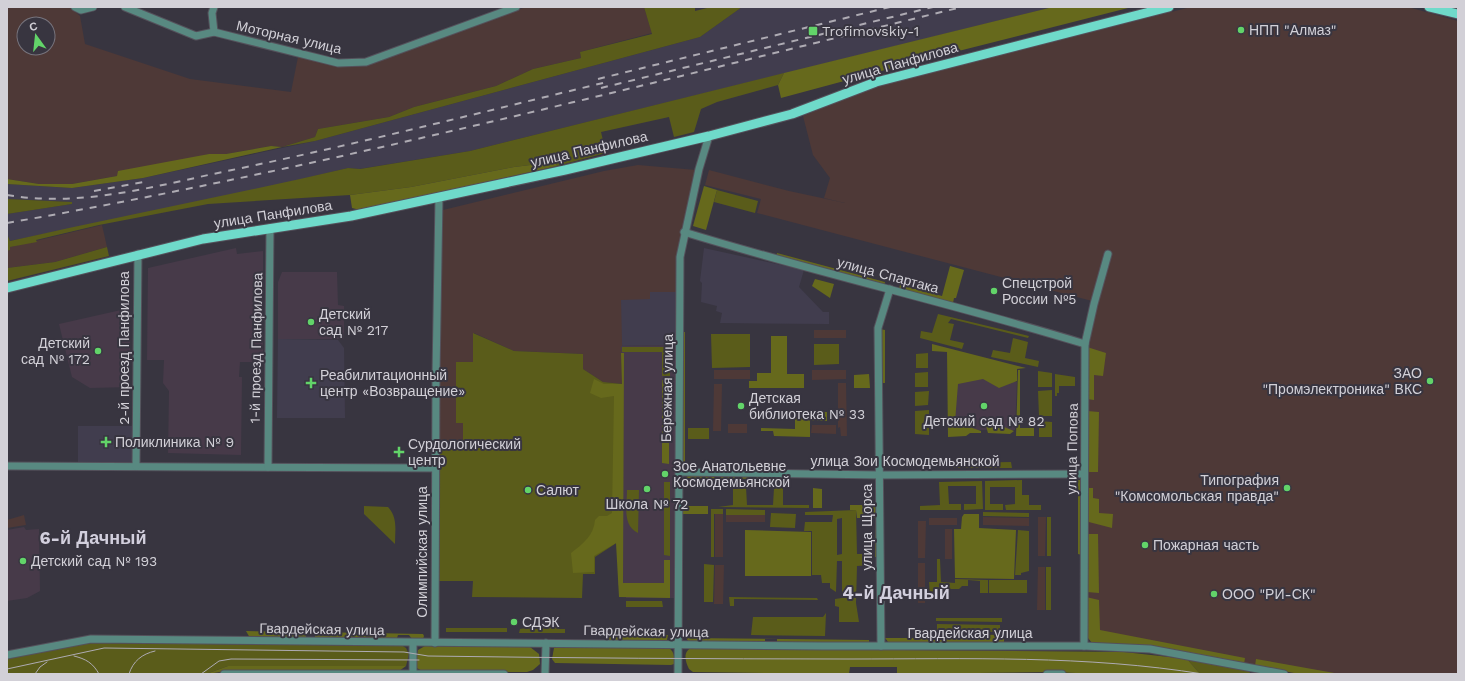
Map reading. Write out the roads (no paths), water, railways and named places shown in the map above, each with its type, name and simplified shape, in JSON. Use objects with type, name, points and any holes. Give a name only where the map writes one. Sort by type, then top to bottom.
[{"type":"main road","name":"улица Панфилова","points":[[7,288],[202,239],[351,216],[709,136],[792,114],[876,82],[1169,7]]},
{"type":"main road","points":[[1429,7],[1458,14]]},
{"type":"street","points":[[75,7],[81,10],[93,7]]},
{"type":"street","name":"Моторная улица","points":[[125,7],[196,36],[214,32],[338,63],[366,62],[516,7]]},
{"type":"street","points":[[214,7],[212,13],[214,32]]},
{"type":"street","name":"Бережная улица","points":[[678,674],[680,257],[684,232],[699,169],[709,136]]},
{"type":"street","name":"Олимпийская улица","points":[[435,642],[435,468],[440,197]]},
{"type":"street","name":"1-й проезд Панфилова","points":[[268,467],[270,228]]},
{"type":"street","name":"улица Спартака","points":[[684,232],[771,258],[890,289],[1085,344]]},
{"type":"street","name":"2-й проезд Панфилова","points":[[136,466],[138,254]]},
{"type":"street","name":"улица Попова","points":[[1084,646],[1085,344],[1108,254]]},
{"type":"street","name":"улица Щорса","points":[[881,646],[881,475],[878,328],[890,289]]},
{"type":"street","points":[[7,466],[435,468]]},
{"type":"street","name":"улица Зои Космодемьянской","points":[[679,472],[881,475],[1084,474]]},
{"type":"street","name":"Гвардейская улица","points":[[7,655],[91,639],[678,645],[1084,646],[1150,650],[1258,672],[1284,674]]},
{"type":"street","points":[[412,674],[413,643]]},
{"type":"street","points":[[545,674],[546,643]]},
{"type":"street","points":[[224,674],[504,674]]},
{"type":"street","points":[[542,674],[552,674]]},
{"type":"street","points":[[1047,674],[1062,674]]},
{"type":"tram line","points":[[7,669],[104,648],[404,652],[428,656],[481,657],[691,659],[1026,659],[1115,664],[1203,674]]},
{"type":"tram line","points":[[129,674],[133,665],[139,659],[146,654],[155,651]]},
{"type":"tram line","points":[[74,656],[89,662],[99,674]]},
{"type":"tram line","points":[[201,674],[219,661],[231,659],[419,660]]},
{"type":"tram line","points":[[35,674],[40,667],[47,662]]},
{"type":"railway","points":[[598,79],[890,7]]},
{"type":"railway","points":[[601,88],[933,7]]},
{"type":"railway","points":[[7,223],[127,201],[367,150],[486,123],[962,7]]},
{"type":"railway","points":[[7,195],[64,199],[92,197],[148,188],[326,150],[607,82]]},
{"type":"railway","points":[[94,191],[144,182]]},
{"type":"place","name":"НПП \"Алмаз\"","points":[[1241,30]]},
{"type":"place","name":"Trofimovskiy-1","points":[[813,31]]},
{"type":"place","name":"Спецстрой России №5","points":[[994,291]]},
{"type":"place","name":"Детский сад № 217","points":[[311,322]]},
{"type":"place","name":"Детский сад № 172","points":[[98,351]]},
{"type":"place","name":"ЗАО \"Промэлектроника\" ВКС","points":[[1430,381]]},
{"type":"place","name":"Реабилитационный центр «Возвращение»","points":[[311,383]]},
{"type":"place","name":"Детская библиотека № 33","points":[[741,406]]},
{"type":"place","name":"Детский сад № 82","points":[[984,406]]},
{"type":"place","name":"Поликлиника № 9","points":[[106,442]]},
{"type":"place","name":"Сурдологический центр","points":[[399,452]]},
{"type":"place","name":"Зое Анатольевне Космодемьянской","points":[[665,474]]},
{"type":"place","name":"Типография \"Комсомольская правда\"","points":[[1287,488]]},
{"type":"place","name":"Школа № 72","points":[[647,489]]},
{"type":"place","name":"Салют","points":[[528,490]]},
{"type":"place","name":"Пожарная часть","points":[[1145,545]]},
{"type":"place","name":"Детский сад № 193","points":[[23,561]]},
{"type":"place","name":"ООО \"РИ-СК\"","points":[[1214,594]]},
{"type":"place","name":"СДЭК","points":[[514,622]]},
{"type":"district","name":"6-й Дачный","points":[[93,537]]},
{"type":"district","name":"4-й Дачный","points":[[896,592]]}]
